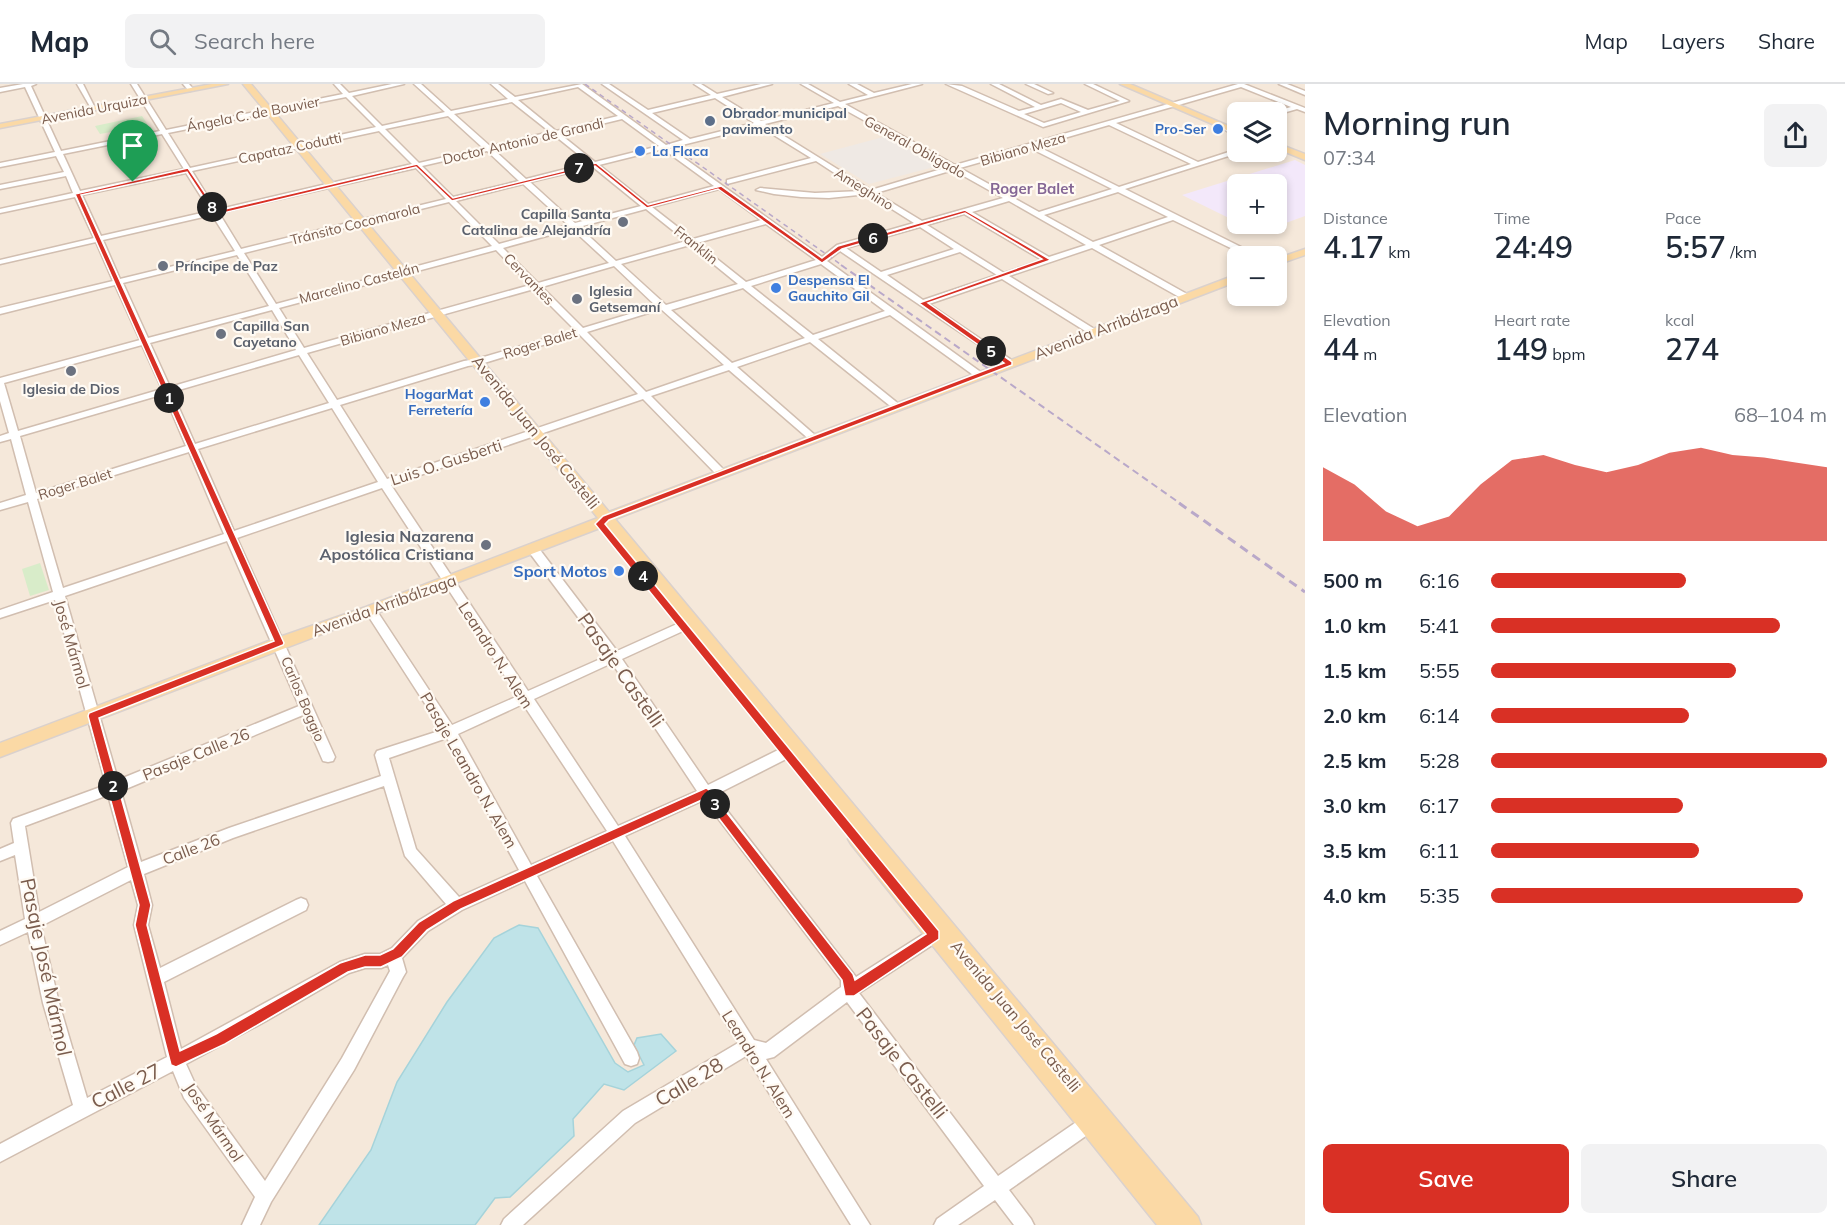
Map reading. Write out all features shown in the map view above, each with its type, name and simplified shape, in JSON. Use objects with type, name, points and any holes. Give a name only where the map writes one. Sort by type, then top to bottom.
[{"type":"main road","name":"Avenida Urquiza","points":[[0,125],[210,84]]},
{"type":"main road","name":"Avenida Urquiza","points":[[189,87],[224,84]]},
{"type":"main road","name":"Avenida Juan José Castelli","points":[[239,84],[266,111]]},
{"type":"main road","name":"Avenida Juan José Castelli","points":[[247,84],[295,147],[1094,1120],[1190,1225]]},
{"type":"main road","points":[[1124,84],[1227,125]]},
{"type":"main road","points":[[1133,84],[1177,104]]},
{"type":"main road","points":[[1287,150],[1305,157]]},
{"type":"main road","points":[[1287,155],[1305,162]]},
{"type":"main road","points":[[1287,258],[1305,252]]},
{"type":"main road","name":"Avenida Arribálzaga","points":[[0,750],[279,643],[448,582],[721,473],[1227,281]]},
{"type":"main road","name":"Avenida Juan José Castelli","points":[[1094,1120],[1171,1225]]},
{"type":"street","points":[[0,90],[29,84]]},
{"type":"street","name":"Carlos Boggio","points":[[29,84],[328,757]]},
{"type":"street","points":[[80,84],[93,108]]},
{"type":"street","name":"Leandro N. Alem","points":[[134,84],[336,403],[384,483],[616,834],[747,1047],[861,1225]]},
{"type":"street","name":"Cervantes","points":[[337,84],[721,473]]},
{"type":"street","name":"Ángela C. de Bouvier","points":[[0,165],[401,84]]},
{"type":"street","points":[[417,84],[664,308],[813,438]]},
{"type":"street","name":"Franklin","points":[[494,84],[897,407]]},
{"type":"street","points":[[605,84],[689,141]]},
{"type":"street","name":"Ameghino","points":[[697,84],[1093,332]]},
{"type":"street","points":[[647,112],[769,84]]},
{"type":"street","name":"General Obligado","points":[[804,84],[1184,296]]},
{"type":"street","points":[[852,84],[873,95]]},
{"type":"street","name":"Tránsito Cocomarola","points":[[0,311],[915,84]]},
{"type":"street","points":[[949,84],[1043,125],[1126,101],[1088,84]]},
{"type":"street","points":[[960,87],[971,84]]},
{"type":"street","points":[[994,84],[1040,107]]},
{"type":"street","points":[[1029,84],[1049,90]]},
{"type":"street","name":"Bibiano Meza","points":[[760,190],[796,196],[843,197],[870,192],[1253,84]]},
{"type":"street","points":[[1282,84],[1305,93]]},
{"type":"street","points":[[579,85],[980,375]]},
{"type":"street","name":"Capataz Codutti","points":[[0,211],[579,85]]},
{"type":"street","points":[[1243,86],[1303,108]]},
{"type":"street","points":[[988,100],[1013,94]]},
{"type":"street","points":[[1017,114],[1061,101],[1087,112]]},
{"type":"street","points":[[1287,111],[1303,108]]},
{"type":"street","name":"Doctor Antonio de Grandi","points":[[0,262],[624,117]]},
{"type":"street","points":[[1110,123],[1197,164]]},
{"type":"street","points":[[1032,146],[1231,246]]},
{"type":"street","points":[[1037,215],[1227,154]]},
{"type":"street","points":[[730,182],[817,159]]},
{"type":"street","points":[[0,187],[68,173]]},
{"type":"street","name":"Marcelino Castelán","points":[[0,382],[719,187]]},
{"type":"street","name":"Roger Balet","points":[[0,507],[579,331],[657,308],[672,308],[822,261],[840,247],[1008,199]]},
{"type":"street","points":[[965,211],[1048,260]]},
{"type":"street","points":[[922,303],[1172,218]]},
{"type":"street","name":"Bibiano Meza","points":[[0,439],[303,351],[767,221]]},
{"type":"street","points":[[840,247],[1010,363]]},
{"type":"street","points":[[882,274],[961,249]]},
{"type":"street","name":"Luis O. Gusberti","points":[[0,614],[893,311]]},
{"type":"street","name":"José Mármol","points":[[0,382],[57,595],[136,870],[145,905],[141,925],[176,1060],[190,1092],[265,1196]]},
{"type":"street","name":"Pasaje Castelli","points":[[533,549],[615,658],[706,793],[849,978],[849,991],[855,1002],[1025,1225]]},
{"type":"street","name":"Pasaje Leandro N. Alem","points":[[371,611],[450,732],[631,1058]]},
{"type":"street","points":[[457,905],[410,852],[382,755],[450,732],[688,624]]},
{"type":"street","name":"Pasaje Calle 26","points":[[18,824],[113,788],[306,708]]},
{"type":"street","points":[[251,1225],[265,1196],[348,1064],[398,972],[393,955],[423,926],[457,905],[706,793],[791,750]]},
{"type":"street","name":"Calle 26","points":[[0,938],[136,870],[389,779]]},
{"type":"street","name":"Pasaje José Mármol","points":[[18,824],[34,923],[63,1051],[82,1108]]},
{"type":"street","points":[[0,855],[20,847]]},
{"type":"street","points":[[156,978],[302,905]]},
{"type":"street","name":"Calle 28","points":[[510,1225],[629,1117],[747,1047],[768,1051],[849,991],[939,932]]},
{"type":"street","name":"Calle 27","points":[[0,1153],[82,1108],[220,1039],[345,967],[365,961],[381,961],[393,955]]},
{"type":"street","points":[[943,1225],[1094,1120]]},
{"type":"shaded area","points":[[0,84],[1305,84],[1305,1225],[0,1225]]},
{"type":"shaded area","points":[[887,136],[938,166],[869,184],[820,154]]},
{"type":"shaded area","points":[[1295,160],[1305,165],[1305,216],[1287,223],[1287,174],[1250,174]]},
{"type":"shaded area","points":[[1227,181],[1227,217],[1182,195]]},
{"type":"green space","points":[[142,116],[148,125],[100,134],[95,126]]},
{"type":"green space","points":[[40,563],[49,590],[30,596],[22,569]]},
{"type":"water","points":[[519,925],[538,928],[615,1063],[628,1072],[644,1065],[634,1045],[637,1038],[661,1034],[676,1051],[624,1090],[604,1084],[573,1119],[574,1136],[510,1197],[495,1198],[475,1225],[319,1225],[371,1150],[397,1082],[447,1002],[494,938]]},
{"type":"railway","points":[[585,84],[843,266]]},
{"type":"railway","points":[[841,265],[1181,504]]},
{"type":"railway","points":[[1179,503],[1305,592]]},
{"type":"place","name":"Obrador municipal pavimento","points":[[710,121]]},
{"type":"place","name":"Pro-Ser","points":[[1218,129]]},
{"type":"place","name":"La Flaca","points":[[640,151]]},
{"type":"place","name":"Capilla Santa Catalina de Alejandría","points":[[623,222]]},
{"type":"place","name":"Príncipe de Paz","points":[[163,266]]},
{"type":"place","name":"Despensa El Gauchito Gil","points":[[776,288]]},
{"type":"place","name":"Iglesia Getsemaní","points":[[577,299]]},
{"type":"place","name":"Capilla San Cayetano","points":[[221,334]]},
{"type":"place","name":"Iglesia de Dios","points":[[71,371]]},
{"type":"place","name":"HogarMat Ferretería","points":[[485,402]]},
{"type":"place","name":"Iglesia Nazarena Apostólica Cristiana","points":[[486,545]]},
{"type":"place","name":"Sport Motos","points":[[619,571]]},
{"type":"district","name":"Roger Balet","points":[[1032,189]]},
{"type":"route","points":[[596,164],[647,207],[719,187],[822,261],[833,250],[840,247],[965,211],[1048,260],[922,303],[1010,363],[606,518],[600,524],[934,935],[849,991],[849,978],[706,793],[457,905],[423,926],[398,953],[381,961],[365,961],[345,967],[220,1039],[176,1060],[141,925],[145,905],[93,716],[279,643],[78,194],[133,182],[188,170],[215,213],[417,165],[452,200],[596,164]]}]
